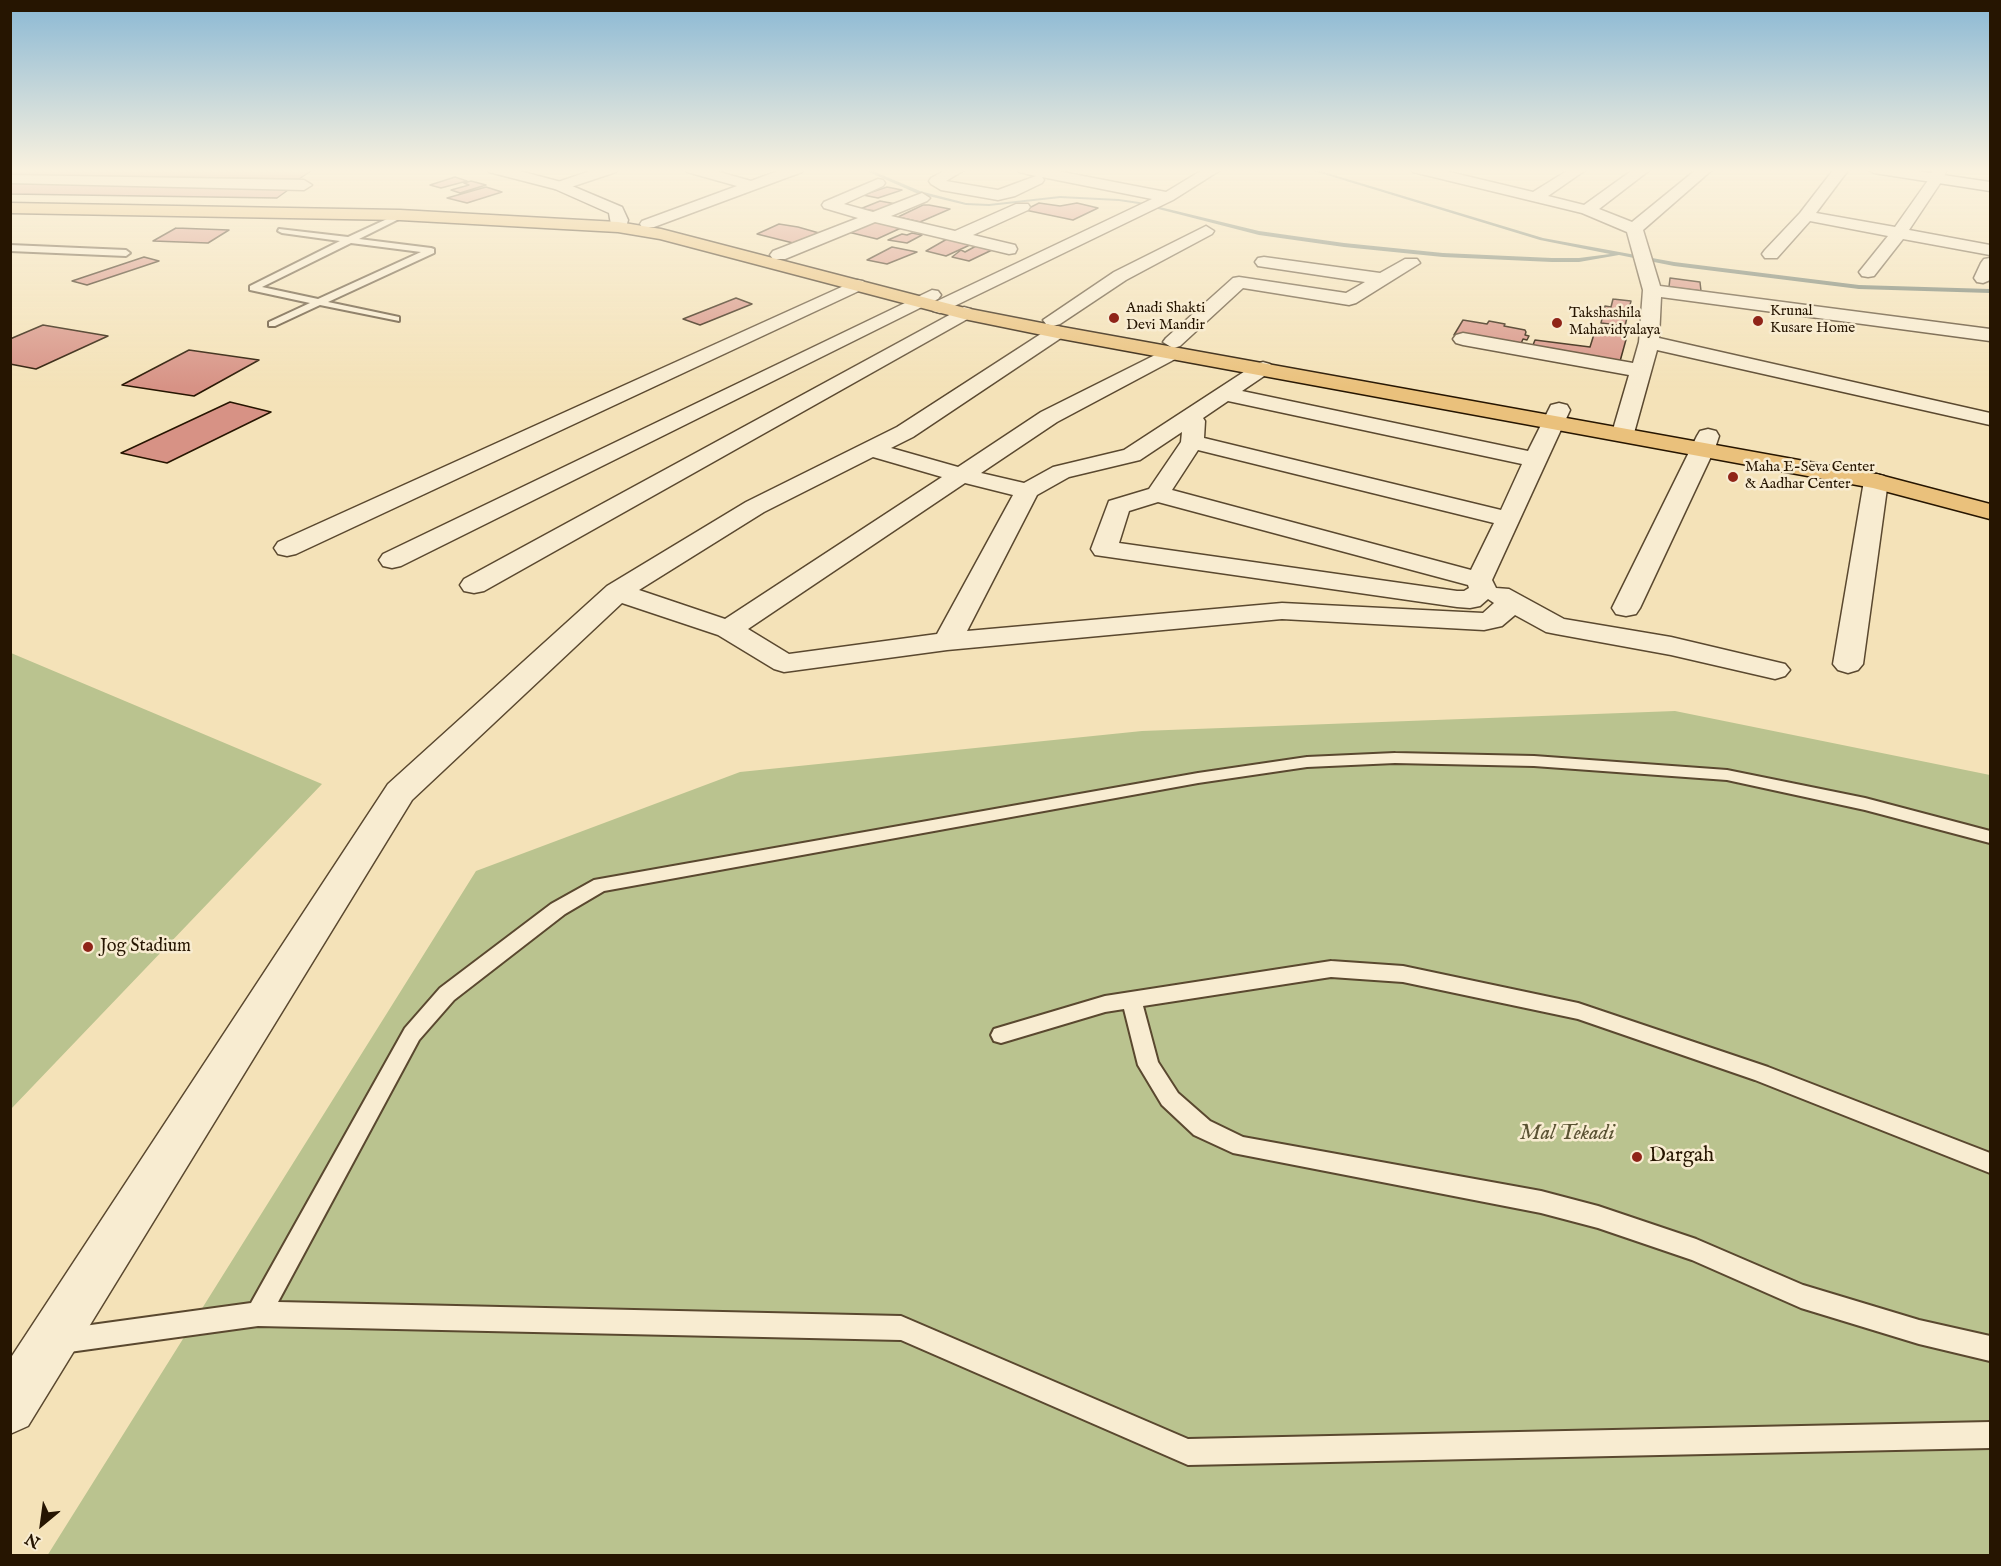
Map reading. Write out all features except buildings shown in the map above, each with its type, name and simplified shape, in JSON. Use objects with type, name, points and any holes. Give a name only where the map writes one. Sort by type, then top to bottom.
[{"type":"main road","points":[[692,242],[857,285],[1055,326],[1624,428],[1876,469],[1990,499]]},
{"type":"main road","points":[[724,242],[779,255],[942,303]]},
{"type":"main road","points":[[1172,347],[1263,369],[1557,416]]},
{"type":"main road","points":[[1706,442],[1876,481],[1990,512]]},
{"type":"street","points":[[779,255],[812,242]]},
{"type":"street","points":[[981,242],[1009,249]]},
{"type":"street","points":[[392,560],[1072,242]]},
{"type":"street","points":[[10,1408],[49,1343],[400,792],[617,592],[755,507],[905,432],[1055,326],[1120,276],[1185,242]]},
{"type":"street","points":[[1624,428],[1649,342],[1652,290],[1638,242]]},
{"type":"street","points":[[1771,254],[1782,242]]},
{"type":"street","points":[[1868,272],[1892,242]]},
{"type":"street","points":[[1948,242],[1990,250]]},
{"type":"street","points":[[1264,262],[1382,279]]},
{"type":"street","points":[[728,628],[1050,417],[1172,347],[1239,282],[1349,299],[1411,263]]},
{"type":"street","points":[[287,548],[857,285]]},
{"type":"street","points":[[1652,290],[1990,335]]},
{"type":"street","points":[[474,585],[942,303]]},
{"type":"street","points":[[1463,339],[1641,371]]},
{"type":"street","points":[[1649,342],[1990,419]]},
{"type":"street","points":[[947,641],[1028,491],[1061,472],[1132,455],[1263,369]]},
{"type":"street","points":[[1225,394],[1536,460]]},
{"type":"street","points":[[1158,494],[1192,442],[1194,416]]},
{"type":"street","points":[[1557,416],[1481,585],[1470,600],[1104,549],[1118,506],[1158,494],[1481,585],[1545,621],[1568,629],[1662,644],[1775,670]]},
{"type":"street","points":[[1192,442],[1509,519]]},
{"type":"street","points":[[1626,608],[1706,442]]},
{"type":"street","points":[[870,449],[961,476],[1028,491]]},
{"type":"street","points":[[1848,664],[1876,481]]},
{"type":"street","points":[[617,592],[728,628],[784,663],[947,641],[1282,611],[1484,622],[1492,620],[1502,609],[1518,604]]},
{"type":"lane","points":[[346,242],[253,288],[396,319]]},
{"type":"lane","points":[[272,324],[431,251],[372,242]]},
{"type":"lane","points":[[10,248],[126,253]]},
{"type":"lane","points":[[258,1314],[412,1034],[447,994],[558,909],[600,885],[1198,778],[1307,762],[1395,758],[1534,761],[1727,776],[1865,804],[1990,837]]},
{"type":"lane","points":[[1001,1035],[1105,1004],[1331,969],[1403,974],[1578,1011],[1761,1073],[1990,1163]]},
{"type":"lane","points":[[1132,1000],[1148,1065],[1170,1099],[1202,1128],[1241,1146],[1541,1202],[1598,1217],[1696,1250],[1801,1296],[1919,1332],[1990,1349]]},
{"type":"lane","points":[[49,1343],[258,1314],[901,1328],[1188,1452],[1990,1436]]},
{"type":"green space","name":"Jog Stadium","points":[[11,653],[322,784],[11,1109]]},
{"type":"green space","name":"Mal Tekadi","points":[[1675,711],[1990,775],[1990,1555],[47,1556],[476,871],[740,772],[1142,731]]},
{"type":"waterway","points":[[1323,242],[1443,255],[1552,260],[1579,260],[1618,254]]},
{"type":"waterway","points":[[1558,242],[1674,264],[1859,287],[1990,291]]},
{"type":"place","name":"Anadi Shakti Devi Mandir","points":[[1114,318]]},
{"type":"place","name":"Krunal Kusare Home","points":[[1758,321]]},
{"type":"place","name":"Takshashila Mahavidyalaya","points":[[1557,323]]},
{"type":"place","name":"Maha E-Seva Center & Aadhar Center","points":[[1733,477]]},
{"type":"place","name":"Jog Stadium","points":[[88,947]]},
{"type":"place","name":"Dargah","points":[[1637,1157]]}]
